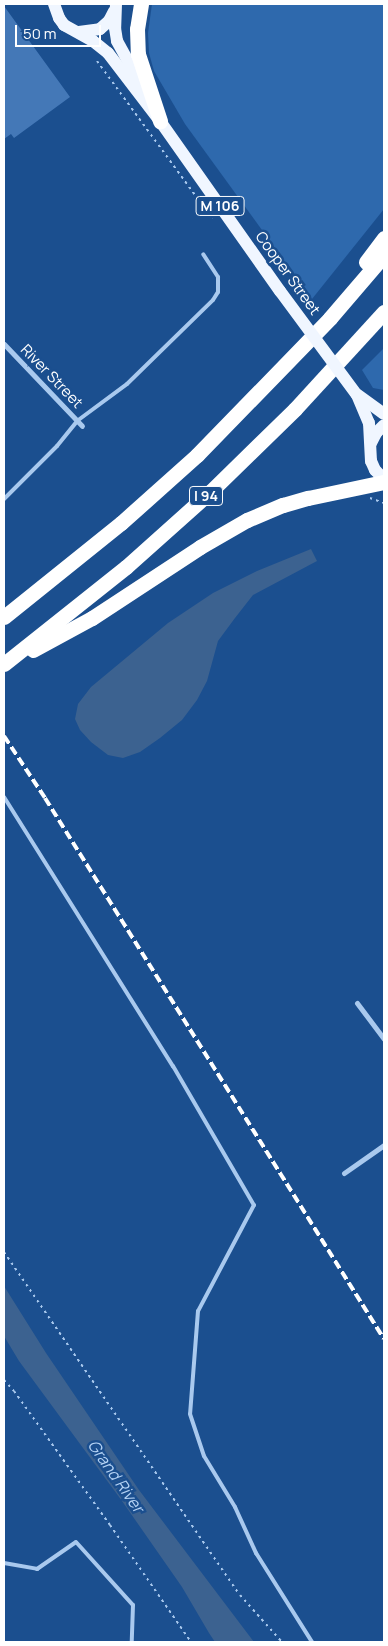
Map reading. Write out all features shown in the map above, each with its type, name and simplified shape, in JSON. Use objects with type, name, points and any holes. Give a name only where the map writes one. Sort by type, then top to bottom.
[{"type":"highway","points":[[141,4],[137,29],[138,54],[160,121]]},
{"type":"highway","points":[[300,350],[384,238]]},
{"type":"highway","name":"I 94","points":[[4,616],[121,523],[197,455],[300,350],[384,255]]},
{"type":"highway","name":"I 94","points":[[6,662],[126,567],[210,492],[295,408],[384,312]]},
{"type":"highway","points":[[6,662],[78,626],[194,551],[247,520],[301,500],[384,480]]},
{"type":"main road","name":"Cooper Street","points":[[54,4],[58,18],[72,30],[102,47],[160,121],[280,291],[357,395],[369,423],[371,461],[375,470],[384,480]]},
{"type":"main road","name":"Cooper Street","points":[[116,4],[115,28],[117,41],[160,121]]},
{"type":"main road","points":[[72,30],[88,33],[100,29],[111,18],[116,4]]},
{"type":"main road","name":"Cooper Street","points":[[357,395],[384,414]]},
{"type":"main road","points":[[371,443],[376,433],[384,425]]},
{"type":"street","name":"River Street","points":[[4,344],[82,426]]},
{"type":"street","points":[[357,1003],[384,1039]]},
{"type":"street","points":[[344,1173],[384,1145]]},
{"type":"lane","points":[[4,499],[57,446],[78,421],[126,384],[213,300],[218,292],[218,277],[203,254]]},
{"type":"lane","points":[[4,797],[173,1066],[254,1205],[198,1312],[190,1414],[204,1456],[234,1506],[256,1553],[312,1642]]},
{"type":"lane","points":[[4,1563],[37,1569],[76,1542],[133,1605],[132,1642]]},
{"type":"path","points":[[92,54],[213,219]]},
{"type":"path","points":[[4,1252],[240,1595],[282,1642]]},
{"type":"path","points":[[4,1380],[14,1391],[110,1525],[191,1642]]},
{"type":"shaded area","points":[[152,4],[384,4],[384,209],[312,299],[185,124],[154,71],[149,53],[148,33]]},
{"type":"shaded area","points":[[384,348],[384,390],[373,388],[362,370]]},
{"type":"water","points":[[311,549],[317,561],[253,595],[218,641],[207,681],[197,700],[182,720],[160,738],[140,752],[123,758],[108,755],[91,742],[80,730],[75,719],[78,704],[91,687],[168,623],[213,593],[257,571]]},
{"type":"water","name":"Grand River","points":[[4,1286],[46,1353],[139,1490],[254,1642],[215,1642],[182,1587],[122,1501],[19,1361],[4,1336]]},
{"type":"building","points":[[4,6],[70,97],[14,138],[11,134],[4,139]]},
{"type":"railway","points":[[4,736],[45,798],[384,1339]]}]
